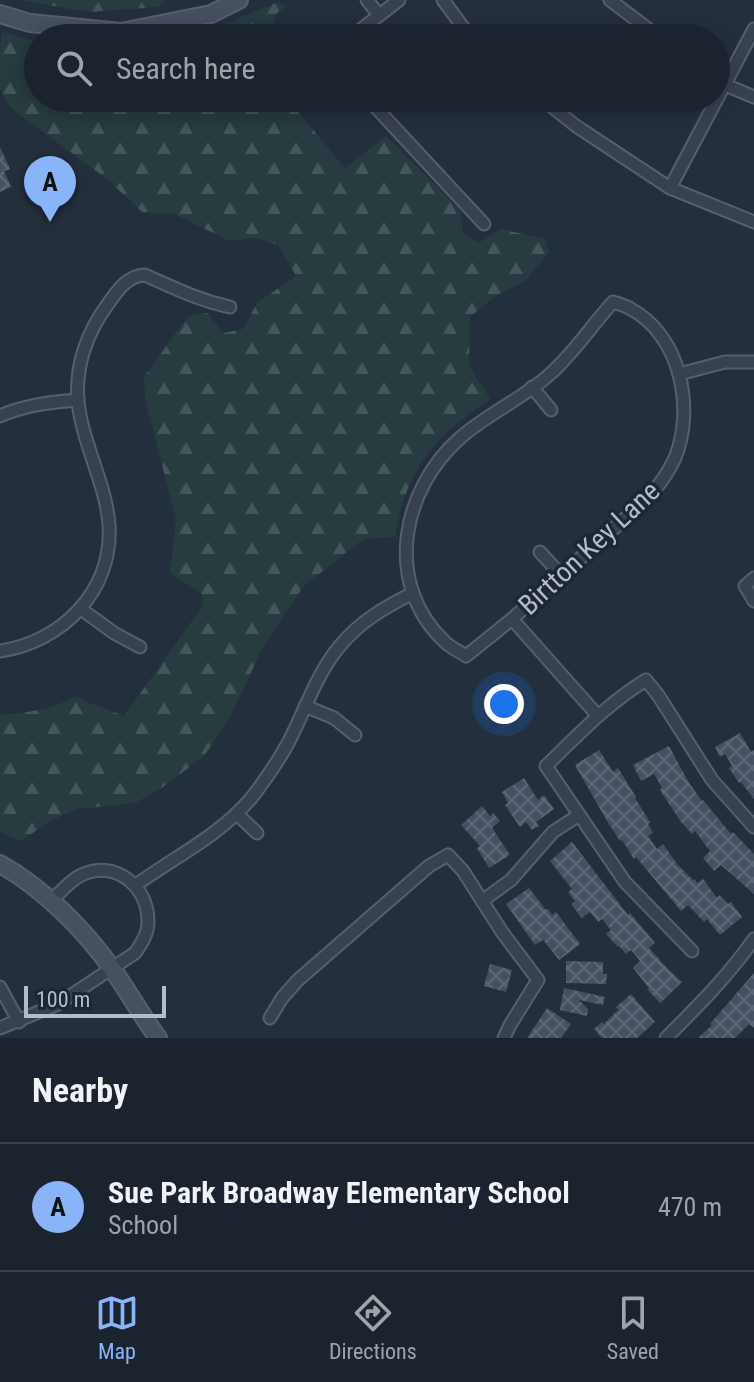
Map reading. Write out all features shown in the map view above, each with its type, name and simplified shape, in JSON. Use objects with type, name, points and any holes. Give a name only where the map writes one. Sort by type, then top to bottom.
[{"type":"street","points":[[161,24],[211,14],[239,0]]},
{"type":"street","points":[[367,0],[379,15]]},
{"type":"street","points":[[368,24],[399,0]]},
{"type":"street","points":[[443,0],[461,24]]},
{"type":"street","points":[[610,0],[642,24]]},
{"type":"street","points":[[0,14],[40,24]]},
{"type":"street","points":[[730,66],[754,29]]},
{"type":"street","points":[[730,86],[754,97]]},
{"type":"street","points":[[380,112],[484,224]]},
{"type":"street","points":[[558,112],[670,188],[754,222]]},
{"type":"street","points":[[670,188],[706,112]]},
{"type":"street","points":[[0,651],[34,643],[52,634],[81,609],[93,592],[103,568],[109,525],[78,400],[79,366],[97,318],[125,283],[138,275],[145,275],[204,301],[230,307]]},
{"type":"street","name":"Birtton Key Lane","points":[[413,593],[431,627],[446,644],[466,656],[647,499],[665,478],[684,428],[679,374],[658,333],[631,309],[613,302],[549,375],[532,387]]},
{"type":"street","points":[[679,374],[725,362],[754,362]]},
{"type":"street","points":[[136,885],[237,814],[288,744],[322,672],[338,648],[375,613],[413,593],[406,540],[416,497],[428,475],[460,437],[532,387],[551,410]]},
{"type":"street","points":[[0,416],[38,404],[78,400]]},
{"type":"street","points":[[540,552],[561,575]]},
{"type":"street","points":[[749,582],[754,601]]},
{"type":"street","points":[[81,609],[140,647]]},
{"type":"street","points":[[512,619],[598,716]]},
{"type":"street","points":[[692,951],[625,882],[546,766],[598,716],[646,680],[712,780],[754,827]]},
{"type":"street","points":[[305,706],[334,718],[355,735]]},
{"type":"street","points":[[237,814],[257,833]]},
{"type":"street","points":[[482,901],[511,880],[553,832],[579,815]]},
{"type":"street","points":[[270,1018],[298,980],[429,866],[448,855],[463,871],[538,980],[504,1038]]},
{"type":"street","points":[[0,864],[28,881],[51,901],[112,969],[158,1038]]},
{"type":"street","points":[[0,1028],[58,1004],[135,953],[143,942],[148,914],[145,899],[127,878],[101,870],[86,873],[73,879],[51,901]]},
{"type":"street","points":[[666,1038],[713,992],[754,939]]},
{"type":"street","points":[[0,987],[19,1022]]},
{"type":"green space","points":[[19,0],[166,0],[159,7],[88,12]]},
{"type":"green space","points":[[278,2],[287,6],[276,14],[274,24],[224,24]]},
{"type":"green space","points":[[2,32],[24,38],[24,112],[299,112],[345,168],[386,136],[460,210],[463,233],[479,243],[501,229],[545,239],[549,252],[526,280],[494,297],[470,317],[469,366],[490,399],[449,430],[425,458],[405,495],[395,537],[363,539],[303,587],[263,647],[229,719],[204,756],[163,787],[135,803],[77,809],[50,821],[21,841],[0,832],[0,715],[47,708],[74,697],[124,716],[204,604],[201,593],[170,573],[176,520],[145,398],[144,377],[188,316],[208,313],[223,333],[243,329],[257,303],[296,276],[279,246],[256,238],[230,241],[174,214],[142,212],[107,179],[6,102],[0,89]]},
{"type":"building","points":[[0,147],[10,169],[4,171],[11,187],[0,192]]},
{"type":"building","points":[[740,733],[751,752],[754,750],[754,799],[729,768],[732,766],[725,754],[720,757],[715,747]]},
{"type":"building","points":[[669,746],[702,801],[731,834],[733,832],[754,854],[754,894],[721,865],[714,871],[703,858],[710,851],[695,831],[692,834],[681,822],[660,790],[662,788],[654,774],[641,781],[633,765]]},
{"type":"building","points":[[599,750],[613,772],[618,768],[636,797],[650,822],[648,824],[653,833],[648,836],[657,849],[663,844],[693,880],[697,883],[703,879],[717,898],[719,895],[728,904],[731,902],[742,917],[720,935],[707,919],[704,922],[688,905],[681,911],[620,841],[575,765]]},
{"type":"building","points":[[524,778],[538,800],[544,795],[554,809],[536,822],[539,826],[532,830],[526,822],[520,827],[505,805],[508,803],[502,792]]},
{"type":"building","points":[[482,806],[490,816],[493,813],[500,821],[492,828],[510,855],[489,868],[477,848],[480,846],[461,825]]},
{"type":"building","points":[[572,842],[628,915],[630,913],[655,943],[649,948],[682,982],[660,1003],[633,968],[640,961],[631,950],[626,954],[618,947],[606,934],[611,930],[602,919],[598,922],[590,912],[582,918],[571,904],[575,901],[568,892],[572,889],[550,861]]},
{"type":"building","points":[[529,888],[546,910],[552,915],[556,912],[580,944],[559,960],[543,940],[535,945],[506,904]]},
{"type":"building","points":[[566,961],[603,962],[606,984],[566,983]]},
{"type":"building","points":[[490,964],[512,970],[506,992],[484,986]]},
{"type":"building","points":[[754,973],[754,1028],[749,1024],[735,1038],[698,1038],[712,1025]]},
{"type":"building","points":[[564,988],[605,997],[603,1005],[579,1000],[588,1009],[587,1016],[560,1010]]},
{"type":"building","points":[[631,994],[655,1022],[637,1038],[602,1038],[594,1029],[602,1022],[604,1024],[619,1009],[615,1008]]},
{"type":"building","points":[[547,1008],[571,1024],[561,1038],[527,1038]]},
{"type":"place","name":"Sue Park Broadway Elementary School","points":[[50,222]]}]
